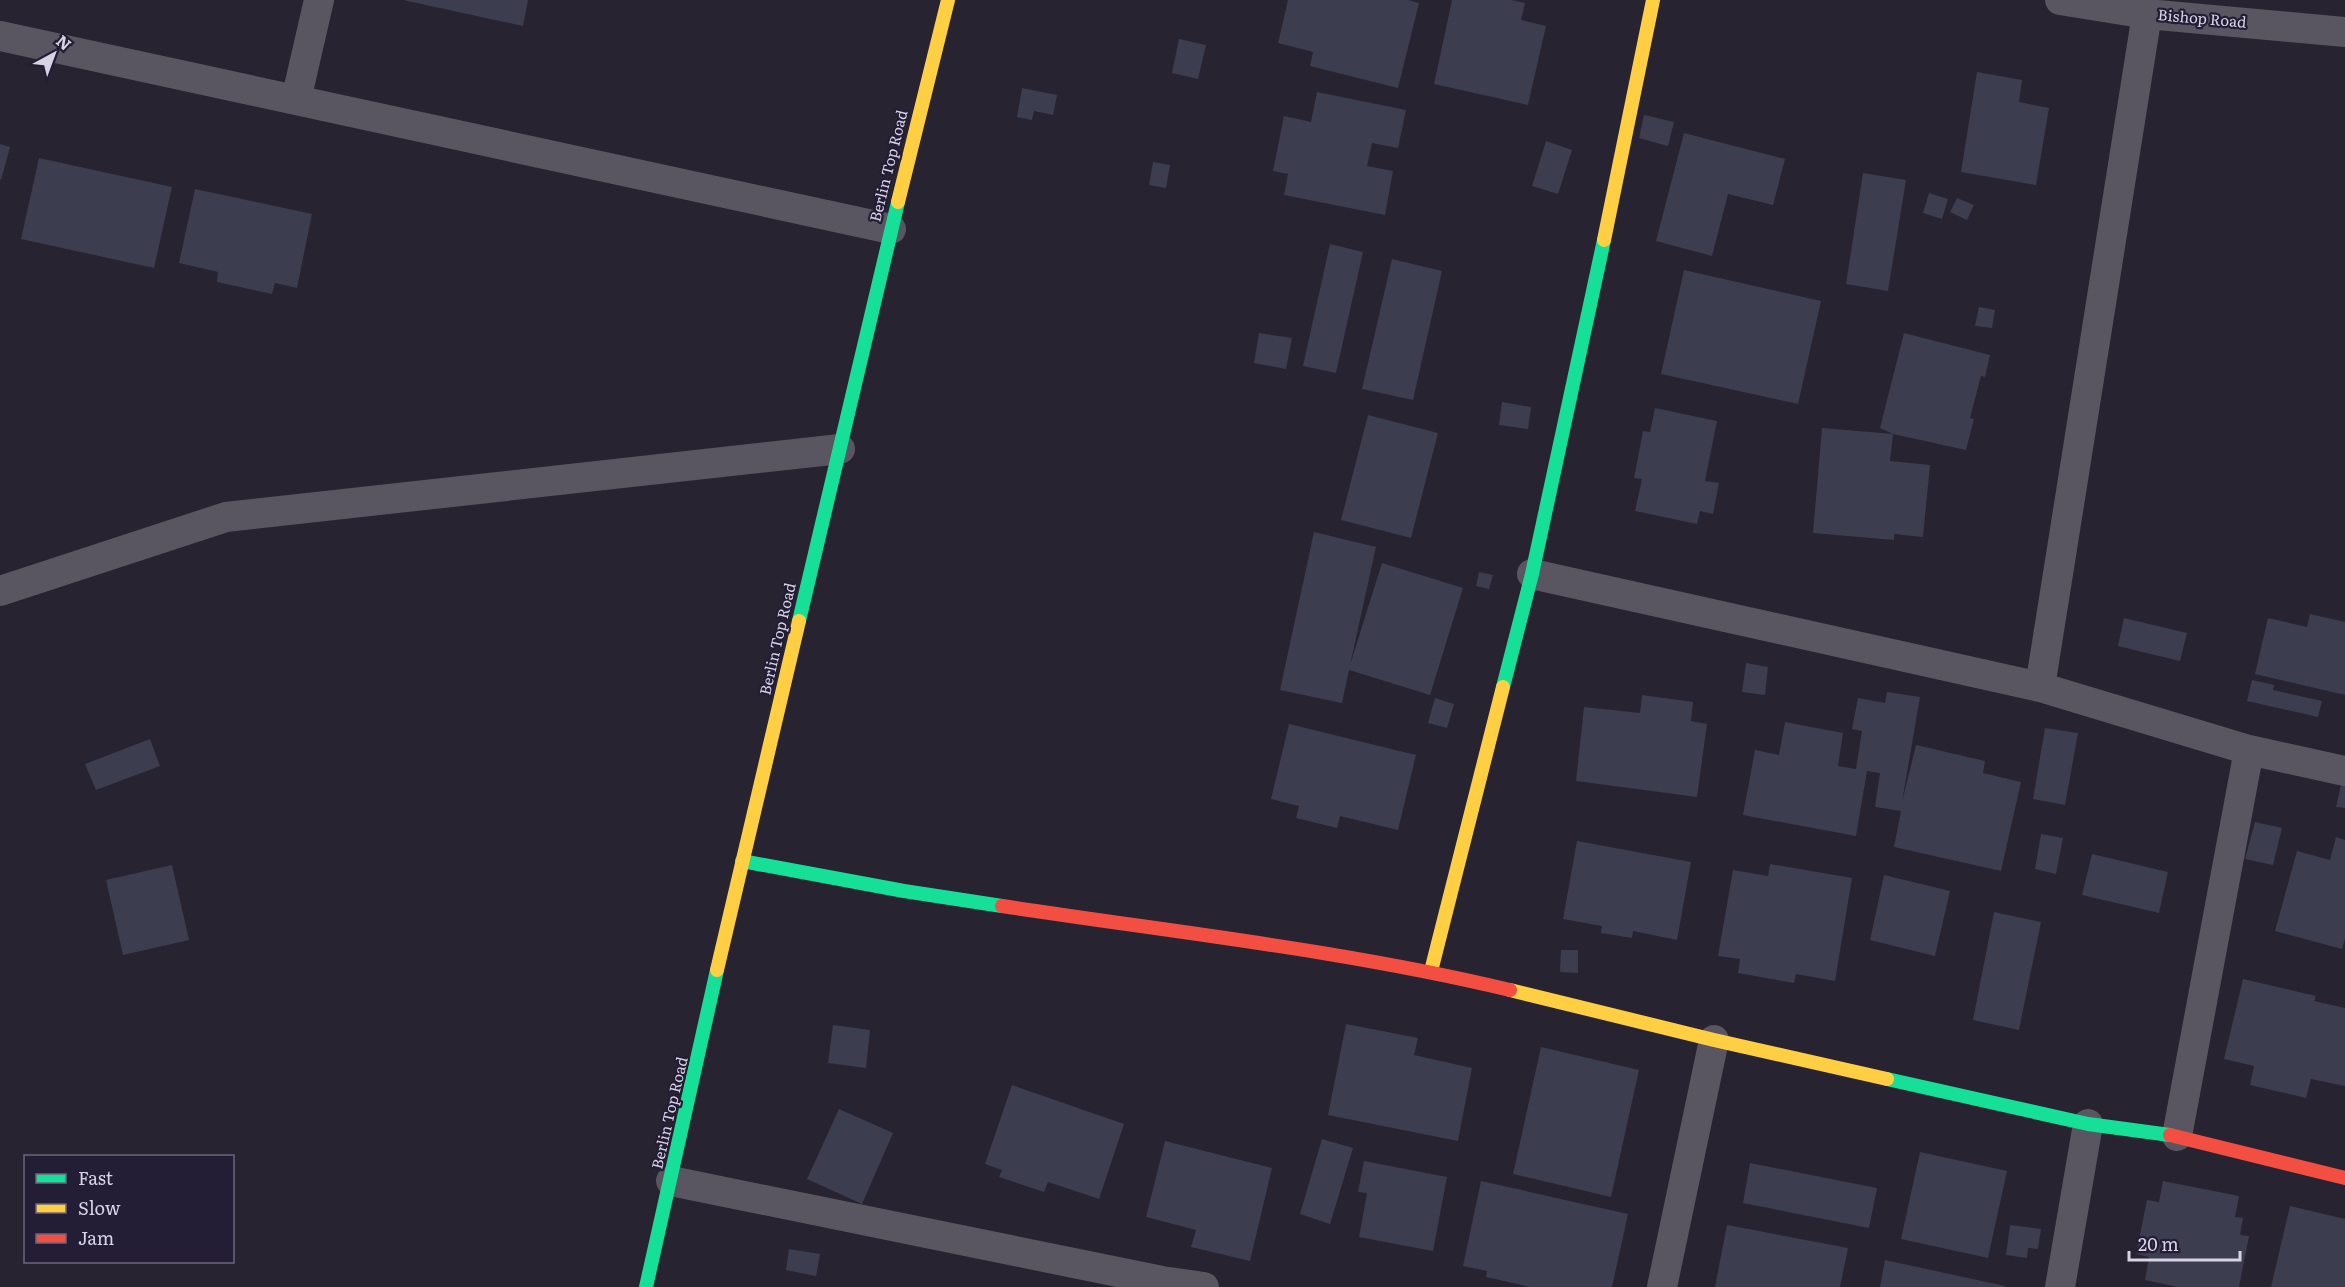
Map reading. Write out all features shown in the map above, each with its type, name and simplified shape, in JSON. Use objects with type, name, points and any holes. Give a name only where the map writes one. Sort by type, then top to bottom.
[{"type":"street","points":[[296,100],[319,0]]},
{"type":"street","name":"Berlin Top Road","points":[[646,1287],[742,861],[891,229],[948,0]]},
{"type":"street","points":[[1431,971],[1532,574],[1636,90],[1653,0]]},
{"type":"street","name":"Bishop Road","points":[[2060,0],[2147,14],[2345,32]]},
{"type":"street","points":[[2040,687],[2147,14]]},
{"type":"street","points":[[0,36],[891,229]]},
{"type":"street","points":[[0,591],[226,517],[840,449]]},
{"type":"street","points":[[1532,574],[2040,687],[2249,750],[2345,771]]},
{"type":"street","points":[[2177,1136],[2249,750]]},
{"type":"street","points":[[742,861],[926,894],[1245,940],[1431,971],[1714,1040],[2088,1124],[2177,1136],[2345,1178]]},
{"type":"street","points":[[1662,1287],[1714,1040]]},
{"type":"street","points":[[2060,1287],[2088,1124]]},
{"type":"street","points":[[671,1181],[1162,1281],[1204,1287]]},
{"type":"building","points":[[403,0],[528,0],[523,26]]},
{"type":"building","points":[[1288,0],[1408,0],[1419,3],[1398,88],[1310,66],[1313,52],[1278,43]]},
{"type":"building","points":[[1452,0],[1511,0],[1525,3],[1521,20],[1546,26],[1528,105],[1434,84]]},
{"type":"building","points":[[1179,39],[1206,45],[1198,79],[1172,73]]},
{"type":"building","points":[[1977,72],[2022,80],[2019,102],[2049,108],[2036,185],[1961,172]]},
{"type":"building","points":[[1022,88],[1057,95],[1053,115],[1034,111],[1032,120],[1017,117]]},
{"type":"building","points":[[1317,92],[1406,110],[1398,148],[1372,143],[1367,166],[1393,171],[1385,215],[1284,195],[1288,174],[1273,171],[1284,116],[1311,122]]},
{"type":"building","points":[[1644,115],[1674,122],[1668,146],[1639,138]]},
{"type":"building","points":[[1684,133],[1785,159],[1773,205],[1728,194],[1712,256],[1656,241]]},
{"type":"building","points":[[1546,141],[1572,150],[1558,194],[1532,186]]},
{"type":"building","points":[[0,144],[10,147],[1,180],[0,179]]},
{"type":"building","points":[[39,158],[172,187],[154,268],[21,239]]},
{"type":"building","points":[[1153,162],[1170,165],[1166,188],[1149,185]]},
{"type":"building","points":[[1863,173],[1906,180],[1888,291],[1846,284]]},
{"type":"building","points":[[195,189],[312,214],[297,288],[275,283],[272,294],[217,282],[218,272],[179,263]]},
{"type":"building","points":[[1929,193],[1948,199],[1942,219],[1923,213]]},
{"type":"building","points":[[1957,198],[1974,205],[1967,220],[1950,212]]},
{"type":"building","points":[[1330,244],[1363,252],[1336,373],[1303,366]]},
{"type":"building","points":[[1392,259],[1442,271],[1413,400],[1362,389]]},
{"type":"building","points":[[1684,270],[1821,301],[1798,404],[1661,374]]},
{"type":"building","points":[[1979,307],[1995,310],[1992,328],[1975,326]]},
{"type":"building","points":[[1259,333],[1292,338],[1286,369],[1254,363]]},
{"type":"building","points":[[1904,333],[1990,355],[1985,377],[1981,376],[1970,418],[1974,419],[1966,450],[1893,434],[1880,428]]},
{"type":"building","points":[[1502,402],[1531,407],[1528,429],[1499,425]]},
{"type":"building","points":[[1655,408],[1717,421],[1705,481],[1719,483],[1713,514],[1700,511],[1697,524],[1635,511],[1642,479],[1634,478],[1643,431],[1650,432]]},
{"type":"building","points":[[1368,415],[1438,433],[1411,538],[1341,520]]},
{"type":"building","points":[[1822,428],[1893,434],[1890,461],[1930,465],[1923,537],[1894,534],[1894,540],[1813,533]]},
{"type":"building","points":[[1314,532],[1376,547],[1350,665],[1382,563],[1463,588],[1430,695],[1349,670],[1342,703],[1280,690]]},
{"type":"building","points":[[1479,572],[1493,575],[1489,589],[1476,586]]},
{"type":"building","points":[[2310,614],[2345,622],[2345,695],[2255,674],[2268,618],[2307,627]]},
{"type":"building","points":[[2124,618],[2187,633],[2180,661],[2118,646]]},
{"type":"building","points":[[1746,663],[1768,667],[1765,695],[1742,692]]},
{"type":"building","points":[[2252,680],[2274,685],[2273,690],[2322,701],[2318,717],[2247,701]]},
{"type":"building","points":[[1887,692],[1920,697],[1902,802],[1916,745],[1985,761],[1983,773],[2021,782],[2001,871],[1894,847],[1901,811],[1875,807],[1880,773],[1867,771],[1856,836],[1743,815],[1755,750],[1779,755],[1785,722],[1843,733],[1838,766],[1856,769],[1862,731],[1852,729],[1858,698],[1885,703]]},
{"type":"building","points":[[1642,695],[1693,702],[1691,721],[1707,724],[1697,797],[1576,781],[1584,707],[1640,713]]},
{"type":"building","points":[[1435,698],[1454,704],[1447,728],[1428,723]]},
{"type":"building","points":[[1289,724],[1416,755],[1398,830],[1340,816],[1337,828],[1296,818],[1299,806],[1271,799]]},
{"type":"building","points":[[2045,728],[2078,733],[2065,805],[2033,799]]},
{"type":"building","points":[[150,739],[160,766],[96,790],[85,764]]},
{"type":"building","points":[[2341,785],[2345,786],[2345,808],[2336,807]]},
{"type":"building","points":[[2255,822],[2282,828],[2273,865],[2245,859]]},
{"type":"building","points":[[2041,834],[2063,838],[2056,874],[2035,869]]},
{"type":"building","points":[[2336,837],[2345,840],[2345,939],[2342,949],[2275,931],[2297,851],[2330,860]]},
{"type":"building","points":[[1577,841],[1691,862],[1677,940],[1633,931],[1632,938],[1601,933],[1602,926],[1563,919]]},
{"type":"building","points":[[2092,854],[2168,872],[2159,913],[2082,895]]},
{"type":"building","points":[[1770,864],[1852,878],[1835,981],[1796,974],[1794,983],[1738,973],[1740,959],[1718,956],[1733,870],[1768,876]]},
{"type":"building","points":[[172,865],[189,940],[123,955],[106,880]]},
{"type":"building","points":[[1884,875],[1950,891],[1935,956],[1870,940]]},
{"type":"building","points":[[1994,912],[2041,922],[2019,1030],[1973,1020]]},
{"type":"building","points":[[1561,950],[1578,950],[1578,973],[1560,972]]},
{"type":"building","points":[[2243,979],[2316,996],[2314,1001],[2345,1008],[2345,1086],[2311,1079],[2306,1098],[2250,1085],[2254,1066],[2224,1059]]},
{"type":"building","points":[[1346,1024],[1418,1038],[1414,1055],[1472,1068],[1458,1141],[1328,1115]]},
{"type":"building","points":[[833,1025],[870,1030],[866,1068],[828,1063]]},
{"type":"building","points":[[1541,1047],[1639,1070],[1611,1197],[1513,1174]]},
{"type":"building","points":[[1012,1085],[1124,1124],[1099,1199],[1048,1182],[1044,1192],[999,1177],[1002,1170],[985,1164]]},
{"type":"building","points":[[839,1109],[893,1133],[862,1204],[807,1179]]},
{"type":"building","points":[[1322,1139],[1353,1148],[1330,1224],[1300,1214]]},
{"type":"building","points":[[1165,1141],[1272,1168],[1250,1261],[1191,1247],[1196,1230],[1146,1217]]},
{"type":"building","points":[[1920,1152],[2007,1171],[1988,1258],[1901,1239]]},
{"type":"building","points":[[1364,1161],[1447,1177],[1433,1251],[1359,1237],[1367,1193],[1358,1192]]},
{"type":"building","points":[[1750,1163],[1877,1188],[1869,1228],[1743,1203]]},
{"type":"building","points":[[1481,1181],[1628,1214],[1612,1287],[1530,1287],[1486,1277],[1487,1271],[1463,1266]]},
{"type":"building","points":[[2163,1181],[2239,1196],[2235,1217],[2243,1218],[2240,1235],[2249,1236],[2239,1287],[2178,1287],[2145,1280],[2149,1257],[2136,1254],[2147,1200],[2159,1202]]},
{"type":"building","points":[[2290,1206],[2345,1219],[2345,1287],[2271,1287]]},
{"type":"building","points":[[1727,1225],[1848,1248],[1840,1287],[1715,1287]]},
{"type":"building","points":[[2010,1225],[2041,1229],[2038,1249],[2028,1248],[2027,1258],[2006,1255]]},
{"type":"building","points":[[789,1249],[820,1254],[816,1276],[786,1270]]},
{"type":"building","points":[[1885,1260],[2005,1286],[2005,1287],[1880,1287]]},
{"type":"traffic: fast","points":[[799,621],[898,202]]},
{"type":"traffic: fast","points":[[1503,687],[1532,574],[1604,240]]},
{"type":"traffic: fast","points":[[742,861],[904,891],[1002,906]]},
{"type":"traffic: fast","points":[[646,1287],[717,970]]},
{"type":"traffic: fast","points":[[1887,1079],[2088,1124],[2170,1135]]},
{"type":"traffic: slow","points":[[898,202],[948,0]]},
{"type":"traffic: slow","points":[[1604,240],[1653,0]]},
{"type":"traffic: slow","points":[[717,970],[799,621]]},
{"type":"traffic: slow","points":[[1431,971],[1503,687]]},
{"type":"traffic: slow","points":[[1510,990],[1887,1079]]},
{"type":"traffic: jam","points":[[1002,906],[1321,953],[1510,990]]},
{"type":"traffic: jam","points":[[2170,1135],[2345,1178]]}]
